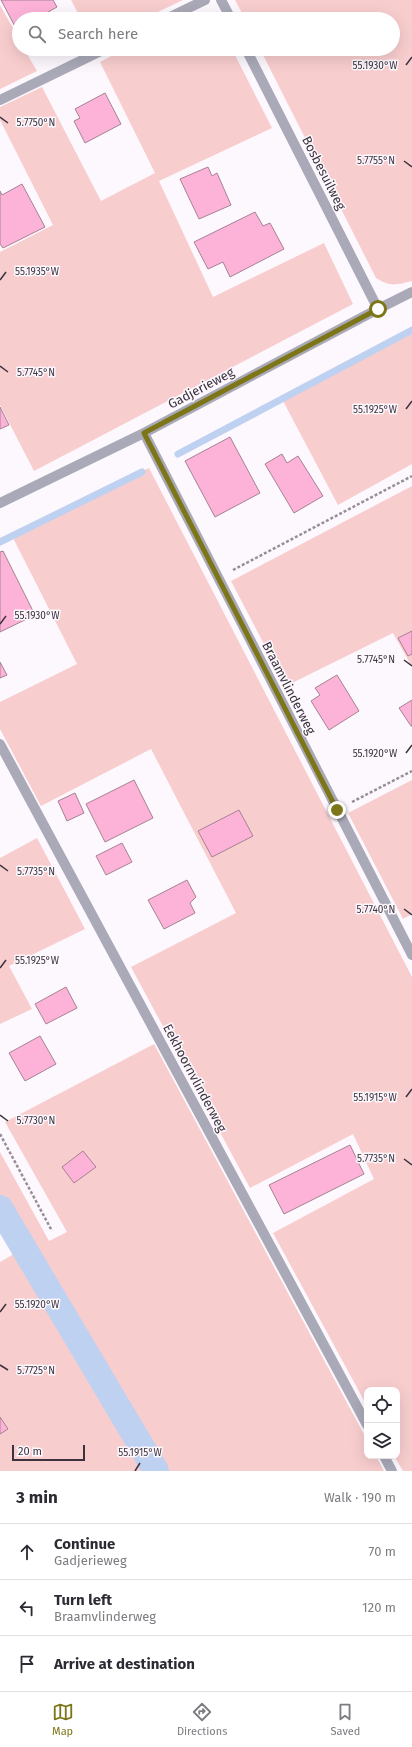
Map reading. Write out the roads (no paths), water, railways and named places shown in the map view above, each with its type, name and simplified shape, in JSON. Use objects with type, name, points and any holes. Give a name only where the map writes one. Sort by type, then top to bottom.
[{"type":"street","points":[[181,12],[206,0]]},
{"type":"street","points":[[221,0],[227,12]]},
{"type":"street","points":[[0,100],[91,56]]},
{"type":"street","name":"Bosbesuilweg","points":[[250,56],[378,309]]},
{"type":"street","name":"Gadjerieweg","points":[[0,503],[144,433],[412,292]]},
{"type":"street","name":"Braamvlinderweg","points":[[144,433],[412,955]]},
{"type":"street","name":"Eekhoornvlinderweg","points":[[0,744],[366,1423]]},
{"type":"street","points":[[386,1459],[392,1471]]},
{"type":"waterway","points":[[178,454],[412,330]]},
{"type":"waterway","points":[[0,542],[142,472]]},
{"type":"waterway","points":[[0,1208],[156,1471]]}]
